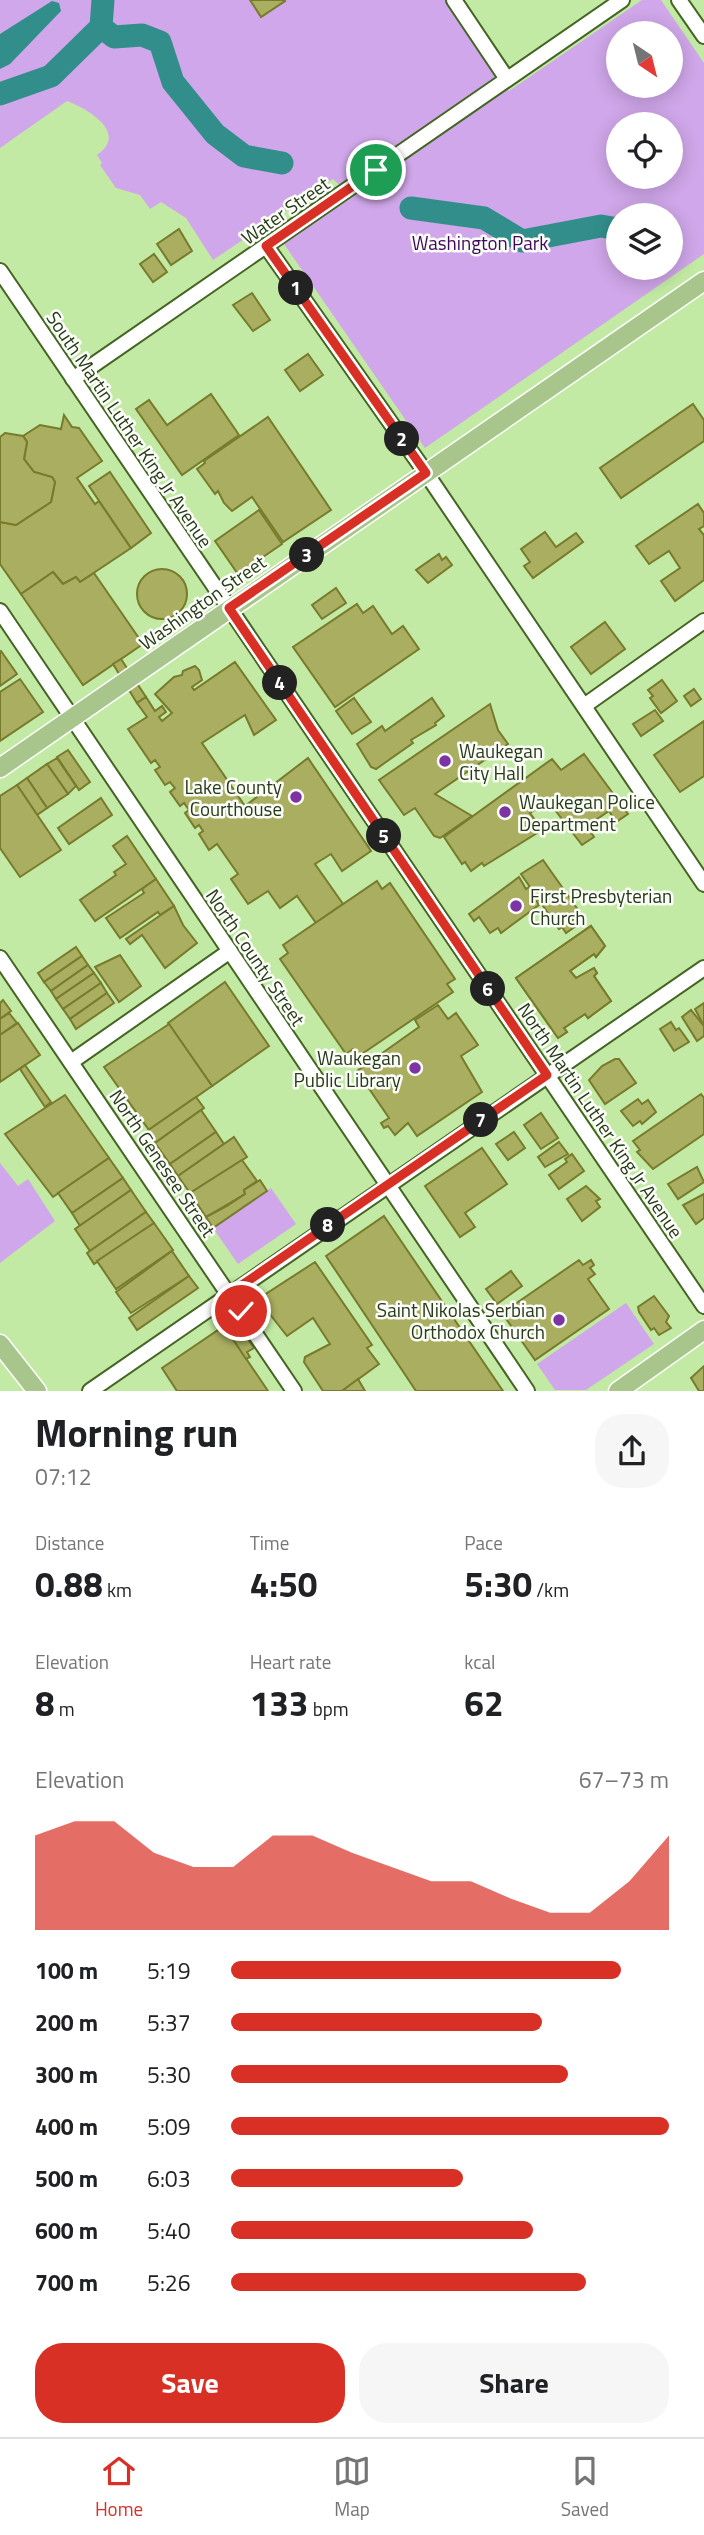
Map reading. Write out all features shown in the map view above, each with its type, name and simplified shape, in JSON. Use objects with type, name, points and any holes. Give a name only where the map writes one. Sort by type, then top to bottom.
[{"type":"main road","name":"Washington Street","points":[[0,768],[704,281]]},
{"type":"main road","points":[[618,1391],[704,1330]]},
{"type":"main road","points":[[0,1344],[37,1391]]},
{"type":"street","points":[[454,0],[507,79]]},
{"type":"street","name":"Water Street","points":[[73,379],[622,0]]},
{"type":"street","points":[[679,0],[704,36]]},
{"type":"street","points":[[266,246],[426,473],[704,884]]},
{"type":"street","name":"South Martin Luther King Jr Avenue","points":[[0,271],[229,608]]},
{"type":"street","name":"North Martin Luther King Jr Avenue","points":[[229,608],[704,1306]]},
{"type":"street","name":"North County Street","points":[[0,611],[527,1391]]},
{"type":"street","points":[[584,706],[704,621]]},
{"type":"street","points":[[71,1062],[230,951]]},
{"type":"street","name":"North Genesee Street","points":[[0,957],[294,1391]]},
{"type":"street","points":[[90,1391],[704,968]]},
{"type":"green space","name":"Washington Park","points":[[0,0],[445,0],[509,91],[606,25],[606,98],[683,98],[683,32],[704,63],[704,254],[683,269],[683,203],[606,203],[606,280],[667,280],[425,448],[284,244],[351,196],[333,179],[213,260],[186,218],[161,202],[150,209],[140,195],[116,188],[100,165],[102,163],[97,155],[106,147],[109,138],[107,130],[94,116],[67,101],[0,148]]},
{"type":"green space","name":"Washington Park","points":[[642,0],[661,0],[675,21],[611,21]]},
{"type":"green space","points":[[0,1163],[18,1186],[28,1179],[55,1221],[0,1263]]},
{"type":"green space","points":[[271,1188],[296,1224],[238,1264],[213,1228]]},
{"type":"green space","points":[[626,1303],[654,1344],[586,1390],[555,1390],[537,1364]]},
{"type":"water","points":[[52,1],[59,3],[61,11],[10,64],[0,69],[0,34]]},
{"type":"building","points":[[250,0],[284,0],[285,1],[261,17]]},
{"type":"building","points":[[179,229],[192,251],[171,265],[157,244]]},
{"type":"building","points":[[154,254],[167,272],[153,282],[140,264]]},
{"type":"building","points":[[252,293],[270,320],[253,331],[233,305]]},
{"type":"building","points":[[308,354],[323,375],[300,391],[285,370]]},
{"type":"building","points":[[211,394],[239,435],[182,475],[136,409],[149,400],[167,425]]},
{"type":"building","points":[[693,404],[704,420],[704,441],[621,498],[600,468]]},
{"type":"building","points":[[64,415],[72,427],[79,428],[102,461],[77,478],[95,504],[99,501],[131,548],[80,582],[76,577],[63,584],[53,572],[21,594],[0,564],[0,522],[16,525],[51,502],[55,482],[52,477],[34,472],[24,459],[27,442],[23,436],[40,425],[61,429]]},
{"type":"building","points":[[268,417],[331,510],[283,542],[252,497],[232,511],[218,491],[215,494],[197,469],[204,461]]},
{"type":"building","points":[[5,433],[23,436],[27,442],[24,459],[34,472],[52,477],[55,482],[51,502],[16,525],[0,522],[0,437]]},
{"type":"building","points":[[110,472],[151,533],[131,548],[89,486]]},
{"type":"building","points":[[698,504],[704,513],[704,526],[699,529],[704,535],[704,580],[675,601],[661,581],[680,568],[669,551],[649,564],[636,546]]},
{"type":"building","points":[[259,510],[282,544],[238,574],[215,541]]},
{"type":"building","points":[[545,532],[556,547],[576,533],[583,542],[533,578],[524,566],[530,562],[521,549]]},
{"type":"building","points":[[439,554],[442,560],[446,557],[452,565],[428,583],[416,570]]},
{"type":"building","points":[[162,569],[180,576],[187,594],[180,612],[162,619],[144,612],[137,594],[144,576]]},
{"type":"building","points":[[53,572],[63,584],[76,577],[80,582],[94,573],[143,644],[83,685],[21,594]]},
{"type":"building","points":[[336,588],[346,603],[322,619],[312,605]]},
{"type":"building","points":[[357,604],[363,613],[373,606],[392,634],[403,626],[419,649],[335,707],[293,647]]},
{"type":"building","points":[[605,622],[625,649],[591,674],[571,647]]},
{"type":"building","points":[[0,652],[17,674],[0,686]]},
{"type":"building","points":[[121,659],[146,697],[137,703],[113,664]]},
{"type":"building","name":"Lake County Courthouse","points":[[235,662],[276,720],[254,735],[245,715],[202,743],[245,806],[308,758],[371,851],[342,871],[331,854],[315,864],[343,904],[316,923],[297,896],[280,908],[268,891],[248,904],[231,879],[238,874],[217,844],[209,850],[199,834],[203,831],[199,825],[195,828],[185,813],[189,810],[184,803],[180,806],[170,792],[175,788],[170,782],[165,785],[155,770],[160,767],[155,760],[151,763],[128,729],[147,717],[137,703],[146,697],[155,711],[162,706],[166,712],[159,717],[162,721],[172,713],[155,694],[174,677],[182,675],[183,671],[195,666],[199,670],[202,680],[192,687],[194,690]]},
{"type":"building","points":[[20,679],[43,712],[0,741],[0,692]]},
{"type":"building","points":[[662,680],[677,701],[661,713],[650,698],[653,696],[648,690]]},
{"type":"building","points":[[694,689],[701,699],[691,706],[684,696]]},
{"type":"building","points":[[354,698],[371,722],[352,734],[336,711]]},
{"type":"building","points":[[432,698],[444,716],[436,725],[411,740],[413,743],[376,769],[371,767],[357,744],[382,726],[385,731]]},
{"type":"building","name":"Waukegan City Hall","points":[[490,704],[498,730],[508,744],[435,794],[472,816],[440,838],[434,836],[415,808],[404,815],[379,780]]},
{"type":"building","points":[[655,710],[663,721],[641,736],[633,724]]},
{"type":"building","points":[[704,721],[704,776],[680,792],[654,755]]},
{"type":"building","points":[[68,750],[90,782],[79,790],[57,757]]},
{"type":"building","name":"Waukegan Police Department","points":[[584,754],[628,814],[616,822],[609,811],[587,826],[594,837],[582,845],[548,801],[530,813],[542,830],[484,866],[482,863],[471,871],[465,862],[462,864],[444,837],[552,759],[561,770]]},
{"type":"building","points":[[57,758],[76,786],[68,794],[47,764]]},
{"type":"building","points":[[47,764],[68,794],[47,808],[27,778]]},
{"type":"building","points":[[27,778],[47,808],[37,815],[17,785]]},
{"type":"building","points":[[17,785],[61,850],[20,877],[0,848],[0,796]]},
{"type":"building","points":[[101,798],[112,815],[69,844],[58,828]]},
{"type":"building","points":[[127,836],[156,879],[95,921],[80,900],[116,875],[114,872],[126,864],[113,846]]},
{"type":"building","points":[[543,860],[581,914],[572,920],[576,926],[566,933],[562,927],[559,929],[521,874]]},
{"type":"building","points":[[519,877],[526,889],[529,887],[539,905],[501,933],[498,928],[490,933],[479,917],[474,921],[469,914]]},
{"type":"building","points":[[156,879],[174,906],[160,915],[158,912],[120,938],[106,918],[144,893],[142,889]]},
{"type":"building","points":[[377,881],[382,889],[390,883],[455,979],[447,984],[453,992],[359,1056],[353,1049],[346,1054],[280,959],[288,953],[283,945]]},
{"type":"building","points":[[174,906],[183,925],[197,943],[165,968],[142,935],[130,944],[126,939]]},
{"type":"building","points":[[591,926],[605,946],[596,957],[594,954],[570,971],[576,978],[594,968],[597,973],[594,976],[611,1001],[588,1018],[585,1014],[564,1028],[567,1032],[558,1038],[516,978]],"holes":[[[545,983],[552,993],[539,1003],[532,992]]]},
{"type":"building","points":[[591,926],[605,946],[596,957],[594,954],[570,971],[576,978],[594,968],[597,973],[594,976],[611,1001],[588,1018],[585,1014],[564,1028],[567,1032],[558,1038],[516,978]]},
{"type":"building","points":[[76,947],[82,956],[44,982],[38,973]]},
{"type":"building","points":[[120,955],[141,986],[119,1002],[95,967]]},
{"type":"building","points":[[82,956],[88,965],[51,991],[44,982]]},
{"type":"building","points":[[88,965],[94,973],[56,999],[51,991]]},
{"type":"building","points":[[94,973],[101,983],[63,1009],[56,999]]},
{"type":"building","points":[[225,982],[269,1046],[212,1086],[168,1023]]},
{"type":"building","points":[[101,983],[107,993],[70,1019],[63,1009]]},
{"type":"building","points":[[107,993],[114,1003],[76,1029],[70,1019]]},
{"type":"building","points":[[3,1000],[11,1011],[0,1019],[0,1003]]},
{"type":"building","points":[[704,1003],[704,1026],[695,1009]]},
{"type":"building","name":"Waukegan Public Library","points":[[438,1005],[448,1019],[456,1013],[478,1045],[461,1056],[482,1092],[417,1136],[408,1123],[395,1135],[388,1126],[384,1128],[381,1123],[389,1118],[357,1071],[419,1027],[415,1020]]},
{"type":"building","points":[[691,1010],[704,1026],[704,1036],[697,1041],[682,1017]]},
{"type":"building","points":[[9,1013],[17,1023],[0,1035],[0,1019]]},
{"type":"building","points":[[671,1022],[689,1042],[674,1051],[660,1029]]},
{"type":"building","points":[[18,1023],[40,1055],[0,1082],[0,1035]]},
{"type":"building","points":[[169,1024],[212,1086],[149,1130],[104,1067]]},
{"type":"building","points":[[619,1059],[636,1083],[605,1104],[589,1080],[602,1066]]},
{"type":"building","points":[[25,1065],[51,1102],[45,1107],[20,1069]]},
{"type":"building","points":[[701,1094],[704,1098],[704,1134],[653,1169],[637,1152],[640,1150],[633,1141]]},
{"type":"building","points":[[65,1095],[109,1158],[53,1197],[5,1134]]},
{"type":"building","points":[[196,1097],[204,1108],[155,1143],[147,1131]]},
{"type":"building","points":[[638,1099],[642,1104],[648,1100],[656,1112],[642,1124],[640,1121],[633,1126],[621,1111]]},
{"type":"building","points":[[201,1110],[216,1132],[170,1164],[155,1143]]},
{"type":"building","points":[[541,1113],[558,1138],[541,1149],[524,1125]]},
{"type":"building","points":[[216,1132],[224,1144],[178,1176],[170,1164]]},
{"type":"building","points":[[514,1132],[525,1148],[508,1160],[496,1144]]},
{"type":"building","points":[[234,1137],[247,1157],[190,1193],[178,1176]]},
{"type":"building","points":[[559,1142],[568,1154],[545,1167],[538,1157]]},
{"type":"building","points":[[482,1148],[507,1184],[465,1213],[475,1227],[460,1237],[425,1186]]},
{"type":"building","points":[[572,1154],[584,1171],[559,1189],[549,1175],[567,1162],[565,1159]]},
{"type":"building","points":[[109,1158],[123,1178],[72,1213],[58,1193]]},
{"type":"building","points":[[242,1160],[257,1181],[244,1190],[245,1194],[206,1217],[190,1193]]},
{"type":"building","points":[[697,1167],[704,1182],[678,1199],[668,1184]]},
{"type":"building","points":[[123,1178],[131,1190],[80,1226],[72,1213]]},
{"type":"building","points":[[260,1180],[267,1191],[213,1228],[206,1217],[245,1194],[244,1190]]},
{"type":"building","points":[[586,1186],[600,1199],[596,1201],[600,1207],[582,1221],[567,1199]]},
{"type":"building","points":[[131,1190],[146,1212],[90,1251],[75,1229]]},
{"type":"building","points":[[704,1194],[704,1218],[696,1224],[683,1205]]},
{"type":"building","points":[[146,1212],[154,1223],[94,1264],[87,1253]]},
{"type":"building","points":[[384,1216],[503,1391],[416,1391],[326,1256]]},
{"type":"building","points":[[154,1223],[173,1250],[116,1289],[97,1261]]},
{"type":"building","points":[[172,1251],[189,1276],[131,1313],[116,1292]]},
{"type":"building","points":[[579,1260],[583,1265],[591,1260],[594,1265],[590,1268],[595,1274],[588,1279],[609,1309],[535,1360],[502,1313]]},
{"type":"building","points":[[315,1262],[372,1345],[367,1348],[379,1364],[342,1391],[323,1391],[304,1362],[305,1357],[330,1344],[313,1318],[287,1336],[258,1299]]},
{"type":"building","points":[[511,1271],[522,1286],[497,1304],[486,1289]]},
{"type":"building","points":[[189,1276],[198,1288],[137,1330],[129,1318]]},
{"type":"building","points":[[654,1296],[669,1316],[666,1322],[671,1328],[659,1335],[654,1328],[651,1330],[638,1307]]},
{"type":"building","points":[[224,1326],[268,1391],[177,1391],[162,1368]]},
{"type":"building","points":[[233,1331],[236,1335],[242,1331],[254,1348],[247,1352],[250,1357],[246,1359],[229,1333]]},
{"type":"building","points":[[704,1366],[704,1391],[699,1391],[691,1378]]},
{"type":"building","points":[[358,1379],[365,1391],[342,1391]]},
{"type":"waterway","points":[[0,94],[51,76],[101,27],[103,0]]},
{"type":"waterway","points":[[101,27],[114,37],[142,35],[160,42],[173,82],[215,134],[244,156],[282,163]]},
{"type":"waterway","points":[[411,208],[484,218],[522,241],[606,227]]},
{"type":"place","name":"Waukegan City Hall","points":[[445,761]]},
{"type":"place","name":"Lake County Courthouse","points":[[296,797]]},
{"type":"place","name":"Waukegan Police Department","points":[[505,812]]},
{"type":"place","name":"First Presbyterian Church","points":[[516,906]]},
{"type":"place","name":"Waukegan Public Library","points":[[415,1068]]},
{"type":"place","name":"Saint Nikolas Serbian Orthodox Church","points":[[559,1320]]},
{"type":"route","points":[[241,1311],[229,1294],[547,1075],[229,608],[426,473],[266,246],[376,170]]}]
